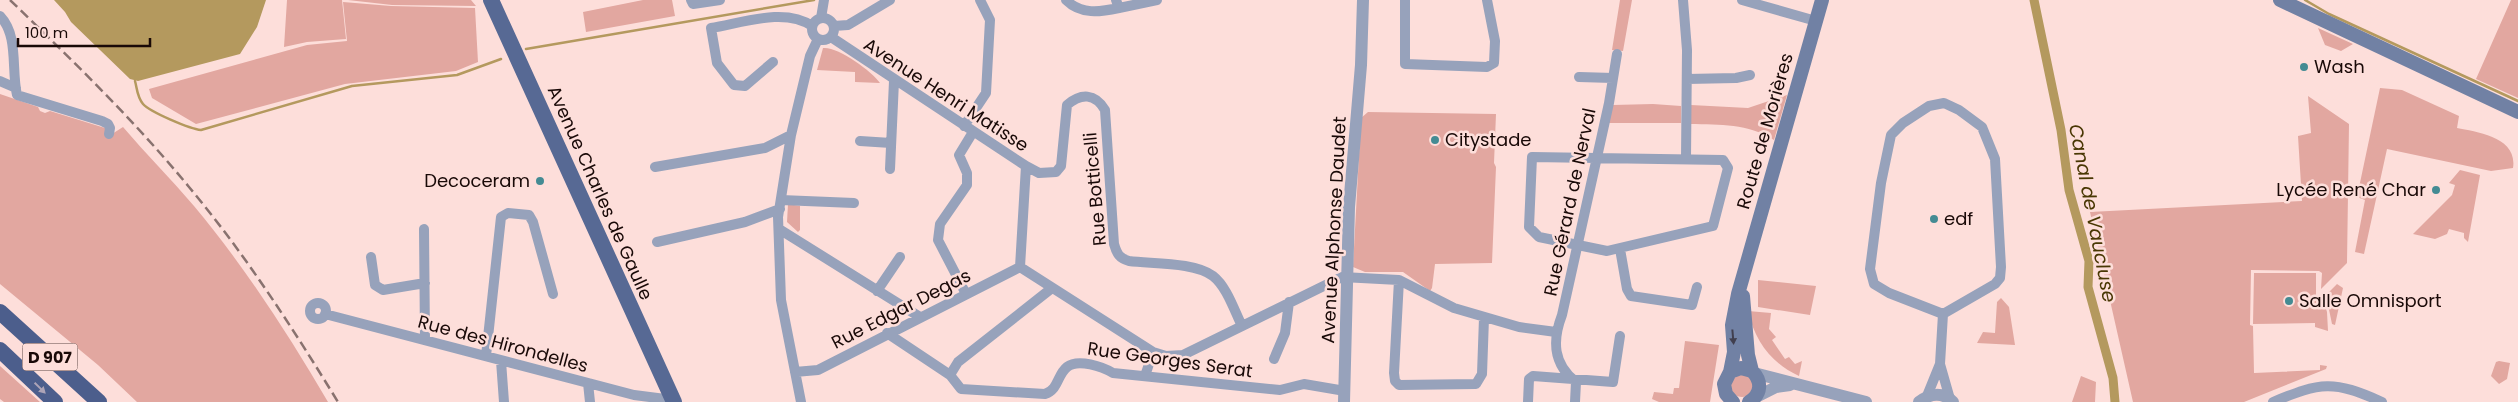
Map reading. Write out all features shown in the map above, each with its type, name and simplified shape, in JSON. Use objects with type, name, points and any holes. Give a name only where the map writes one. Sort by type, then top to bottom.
[{"type":"highway","name":"D 907","points":[[0,312],[99,402]]},
{"type":"highway","name":"D 907","points":[[0,350],[55,402]]},
{"type":"main road","name":"Avenue Charles de Gaulle","points":[[491,0],[673,401]]},
{"type":"main road","name":"Route de Morières","points":[[1722,396],[1734,352],[1732,325],[1745,273],[1822,0]]},
{"type":"main road","points":[[2280,0],[2518,112]]},
{"type":"main road","name":"Route de Morières","points":[[1745,273],[1742,305],[1753,372],[1759,382],[1752,400]]},
{"type":"main road","points":[[1730,372],[1741,368],[1753,372]]},
{"type":"main road","points":[[1722,396],[1726,394],[1734,402]]},
{"type":"street","points":[[691,0],[693,4],[720,0]]},
{"type":"street","points":[[821,18],[824,0]]},
{"type":"street","points":[[834,26],[848,25],[890,0]]},
{"type":"street","points":[[966,294],[938,240],[940,224],[967,185],[967,173],[959,155],[986,92],[990,20],[980,0]]},
{"type":"street","points":[[1066,0],[1072,6],[1089,11],[1118,4],[1157,0]]},
{"type":"street","name":"Avenue Alphonse Daudet","points":[[1344,397],[1349,207],[1362,56],[1363,0]]},
{"type":"street","points":[[1405,0],[1405,64],[1487,67],[1494,63],[1495,41],[1487,0]]},
{"type":"street","points":[[1683,0],[1687,50],[1686,159]]},
{"type":"street","points":[[1742,0],[1762,3],[1816,21]]},
{"type":"street","points":[[0,16],[6,22],[10,33],[17,95],[108,124],[110,128],[109,134]]},
{"type":"street","points":[[773,62],[745,86],[734,85],[716,63],[711,28],[778,16],[804,21],[812,26]]},
{"type":"street","points":[[821,18],[828,18],[834,26],[831,37],[825,40],[818,39],[813,34],[812,26],[821,18]]},
{"type":"street","name":"Avenue Henri Matisse","points":[[831,37],[894,81],[1026,166],[1020,267]]},
{"type":"street","points":[[801,402],[781,300],[780,204],[791,136],[810,56],[818,39]]},
{"type":"street","name":"Rue Gérard de Nerval","points":[[1556,332],[1562,315],[1617,54]]},
{"type":"street","points":[[1687,78],[1736,78],[1750,75]]},
{"type":"street","points":[[1579,76],[1613,78]]},
{"type":"street","points":[[0,81],[16,88]]},
{"type":"street","points":[[890,169],[894,81]]},
{"type":"street","name":"Rue Botticelli","points":[[1026,166],[1039,173],[1056,172],[1060,166],[1067,105],[1080,96],[1095,98],[1105,110],[1114,244],[1117,254],[1121,259],[1129,262],[1200,268],[1214,276],[1226,292],[1242,326]]},
{"type":"street","points":[[1944,103],[1959,110],[1982,127],[1995,159],[2001,267],[2000,278],[1995,284],[1943,314],[1889,293],[1874,284],[1870,270],[1881,183],[1891,136],[1904,123],[1929,106],[1944,103]]},
{"type":"street","points":[[655,167],[765,148],[791,136]]},
{"type":"street","points":[[860,141],[891,143]]},
{"type":"street","points":[[1532,157],[1595,159],[1722,160],[1728,168],[1713,226],[1607,251],[1539,237],[1529,227],[1532,157]]},
{"type":"street","points":[[657,242],[745,222],[780,204],[854,204]]},
{"type":"street","points":[[486,356],[501,217],[508,213],[529,215],[533,222],[553,294]]},
{"type":"street","points":[[424,229],[425,340]]},
{"type":"street","points":[[779,229],[920,317]]},
{"type":"street","points":[[1620,249],[1628,289],[1632,296],[1692,305],[1697,287]]},
{"type":"street","points":[[371,257],[375,285],[384,290],[425,283]]},
{"type":"street","points":[[877,290],[900,257]]},
{"type":"street","points":[[1020,267],[1153,352],[1166,356],[1183,355],[1342,277],[1399,280],[1454,308],[1484,318],[1519,327],[1556,332],[1560,366],[1576,382],[1575,402]]},
{"type":"street","name":"Rue Edgar Degas","points":[[795,372],[818,370],[887,333],[1020,267]]},
{"type":"street","points":[[1399,280],[1394,373],[1394,381],[1399,385],[1476,384],[1482,374],[1484,318]]},
{"type":"street","points":[[887,333],[950,376],[958,362],[1052,288]]},
{"type":"street","points":[[1274,358],[1284,333],[1288,302]]},
{"type":"street","name":"Rue des Hirondelles","points":[[325,314],[634,395],[673,401]]},
{"type":"street","points":[[1943,314],[1940,364],[1952,401]]},
{"type":"street","points":[[1528,402],[1529,379],[1533,376],[1570,377],[1613,382],[1620,336]]},
{"type":"street","points":[[1144,376],[1153,352]]},
{"type":"street","points":[[501,360],[504,402]]},
{"type":"street","name":"Rue Georges Serat","points":[[950,376],[961,389],[1046,394],[1052,392],[1067,367],[1074,364],[1098,365],[1113,373],[1280,390],[1304,384],[1344,397]]},
{"type":"street","points":[[1920,400],[1940,364]]},
{"type":"street","points":[[1753,372],[1866,402]]},
{"type":"street","points":[[587,402],[588,383]]},
{"type":"street","points":[[2273,402],[2306,388],[2322,385],[2352,390],[2382,402]]},
{"type":"street","points":[[1752,400],[1776,387],[1800,386]]},
{"type":"street","points":[[1920,400],[1939,395],[1952,401]]},
{"type":"shaded area","points":[[54,0],[266,0],[257,27],[240,54],[138,81],[130,79],[71,22]]},
{"type":"shaded area","points":[[287,0],[342,0],[346,39],[307,42],[284,47]]},
{"type":"shaded area","points":[[348,0],[471,0],[476,6],[392,5]]},
{"type":"shaded area","points":[[643,0],[672,0],[675,16],[586,32],[583,12]]},
{"type":"shaded area","points":[[1620,0],[1632,0],[1623,51],[1612,50]]},
{"type":"shaded area","points":[[2511,0],[2518,0],[2518,98],[2476,79]]},
{"type":"shaded area","points":[[343,2],[391,6],[475,8],[478,62],[456,71],[345,84],[196,124],[152,98],[149,89],[307,45],[347,41]]},
{"type":"shaded area","points":[[2318,28],[2353,44],[2341,51],[2325,45]]},
{"type":"shaded area","points":[[823,48],[837,51],[854,60],[870,72],[880,83],[855,82],[855,72],[817,70]]},
{"type":"shaded area","points":[[2380,88],[2402,90],[2459,116],[2457,128],[2485,134],[2503,143],[2509,149],[2513,158],[2513,168],[2491,171],[2387,149],[2364,254],[2355,252],[2365,200],[2357,197]]},
{"type":"shaded area","points":[[0,94],[38,107],[40,111],[45,113],[50,111],[105,128],[112,134],[123,127],[194,206],[231,253],[281,326],[328,402],[137,402],[98,365],[0,284]]},
{"type":"shaded area","points":[[1787,95],[1774,140],[1754,130],[1744,128],[1690,124],[1691,105],[1748,108]]},
{"type":"shaded area","points":[[2308,96],[2349,124],[2347,263],[2321,289],[2322,273],[2319,271],[2251,270],[2250,325],[2253,326],[2254,373],[2320,370],[2320,365],[2327,366],[2326,369],[2244,402],[2133,402],[2090,212],[2302,201],[2298,136],[2311,133]]},
{"type":"shaded area","points":[[1653,104],[1681,106],[1681,123],[1608,123],[1613,105]]},
{"type":"shaded area","points":[[1368,112],[1496,114],[1492,263],[1435,264],[1430,291],[1403,272],[1365,272],[1353,267],[1361,118]]},
{"type":"shaded area","points":[[2460,170],[2480,175],[2468,242],[2464,238],[2464,233],[2449,229],[2447,234],[2435,239],[2413,234],[2452,195],[2455,185],[2449,183]]},
{"type":"shaded area","points":[[788,204],[800,206],[800,230],[798,232],[787,222]]},
{"type":"shaded area","name":"Salle Omnisport","points":[[2254,273],[2316,273],[2316,298],[2321,299],[2322,296],[2327,312],[2328,331],[2315,327],[2315,323],[2253,324]]},
{"type":"shaded area","points":[[1758,280],[1816,286],[1810,315],[1758,307]]},
{"type":"shaded area","points":[[2337,284],[2343,288],[2335,325],[2332,324],[2326,295]]},
{"type":"shaded area","points":[[2001,298],[2009,307],[2015,345],[1977,343],[1983,332],[1995,333],[1997,302]]},
{"type":"shaded area","points":[[1748,311],[1771,313],[1769,329],[1776,337],[1772,340],[1785,359],[1789,357],[1795,364],[1802,361],[1799,376],[1772,358],[1755,332]]},
{"type":"shaded area","points":[[1685,341],[1719,345],[1710,402],[1659,402],[1652,399],[1654,392],[1673,394],[1674,388],[1679,388]]},
{"type":"shaded area","points":[[2496,362],[2510,363],[2507,379],[2499,384],[2491,376]]},
{"type":"shaded area","points":[[0,366],[40,402],[4,402],[0,399]]},
{"type":"shaded area","points":[[1738,375],[1746,375],[1753,382],[1753,390],[1746,397],[1738,397],[1731,390],[1731,382]]},
{"type":"shaded area","points":[[2081,376],[2096,382],[2095,402],[2072,402]]},
{"type":"waterway","points":[[526,49],[814,0]]},
{"type":"waterway","name":"Canal de Vaucluse","points":[[2034,0],[2061,130],[2069,190],[2089,261],[2088,287],[2113,378],[2115,402]]},
{"type":"waterway","points":[[2305,0],[2329,14],[2518,101]]},
{"type":"waterway","points":[[135,81],[137,92],[143,104],[147,107],[170,120],[201,130],[352,86],[457,75],[501,59]]},
{"type":"railway","points":[[10,0],[125,114],[210,212],[267,292],[338,402]]},
{"type":"place","name":"Wash","points":[[2304,67]]},
{"type":"place","name":"Citystade","points":[[1435,140]]},
{"type":"place","name":"Decoceram","points":[[540,181]]},
{"type":"place","name":"Lycée René Char","points":[[2436,190]]},
{"type":"place","name":"edf","points":[[1934,219]]},
{"type":"place","name":"Salle Omnisport","points":[[2289,301]]}]
